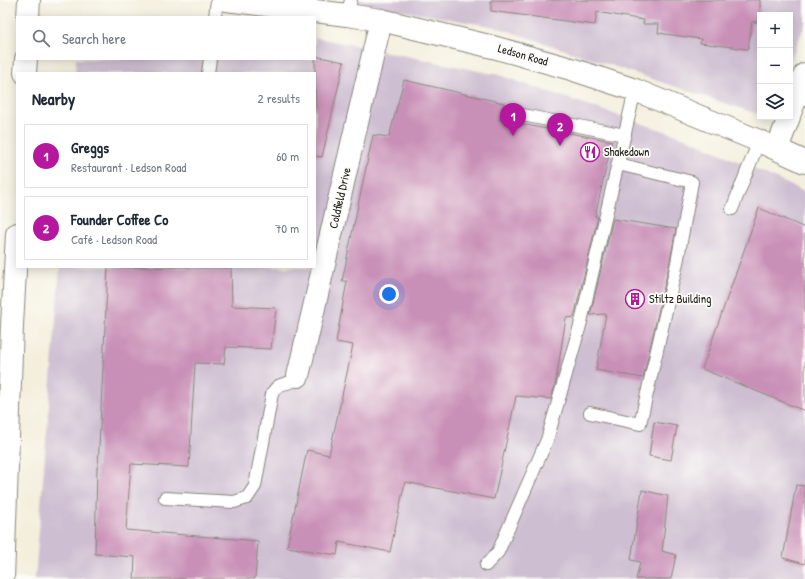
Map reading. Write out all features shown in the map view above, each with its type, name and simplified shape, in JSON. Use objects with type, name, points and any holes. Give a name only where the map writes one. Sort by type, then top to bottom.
[{"type":"street","points":[[28,16],[29,0]]},
{"type":"street","name":"Ledson Road","points":[[226,0],[349,7],[381,20],[493,47],[571,69],[634,90],[768,145],[805,162]]},
{"type":"street","name":"Coldfield Drive","points":[[298,376],[381,20]]},
{"type":"street","points":[[25,72],[26,60]]},
{"type":"street","points":[[793,105],[805,74]]},
{"type":"street","points":[[768,145],[787,120]]},
{"type":"street","points":[[3,579],[16,252]]},
{"type":"lane","points":[[215,16],[218,0]]},
{"type":"lane","points":[[208,72],[210,60]]},
{"type":"lane","points":[[486,565],[498,552],[548,440],[581,322],[634,90]]},
{"type":"lane","points":[[512,113],[624,135]]},
{"type":"lane","points":[[732,209],[768,145]]},
{"type":"lane","points":[[590,413],[640,424],[692,182],[618,164]]},
{"type":"lane","points":[[165,498],[234,502],[247,498],[255,486],[272,394],[275,388],[280,384],[290,383],[296,380],[298,376]]},
{"type":"shaded area","points":[[340,0],[805,0],[805,24],[793,55],[793,12],[757,12],[757,114],[496,27]]},
{"type":"shaded area","points":[[316,38],[323,39],[499,75],[691,140],[805,192],[805,579],[35,579],[60,268],[316,268],[316,72],[75,72],[76,60],[316,60]]},
{"type":"building","points":[[491,0],[760,0],[760,12],[757,12],[757,22],[752,22],[748,49],[700,43],[701,39],[658,33],[659,24],[643,24],[644,20],[597,12],[595,25],[491,11]]},
{"type":"building","points":[[316,56],[344,62],[322,157],[316,156]]},
{"type":"building","points":[[404,80],[504,103],[499,120],[612,141],[595,216],[598,217],[574,317],[566,318],[555,386],[551,399],[516,396],[494,499],[405,482],[390,552],[339,542],[337,555],[287,547],[307,450],[329,455],[353,345],[336,342],[347,281],[342,281],[373,135],[389,137]]},
{"type":"building","points":[[759,208],[805,228],[805,411],[702,369]]},
{"type":"building","name":"Stiltz Building","points":[[613,219],[676,229],[643,378],[596,370],[606,314],[590,315]]},
{"type":"building","points":[[108,268],[231,268],[232,306],[276,308],[271,349],[226,347],[224,364],[195,363],[189,467],[131,464],[126,530],[258,541],[255,579],[134,579],[135,557],[95,554]]},
{"type":"building","points":[[654,422],[677,426],[671,460],[649,456]]},
{"type":"building","points":[[796,485],[805,486],[805,564],[783,558]]},
{"type":"building","points":[[642,490],[668,496],[662,551],[676,555],[671,579],[636,579],[640,562],[631,560]]},
{"type":"place","name":"Greggs","points":[[513,136]]},
{"type":"place","name":"Founder Coffee Co","points":[[560,146]]},
{"type":"place","name":"Shakedown","points":[[590,152]]},
{"type":"place","name":"Stiltz Building","points":[[635,299]]}]
